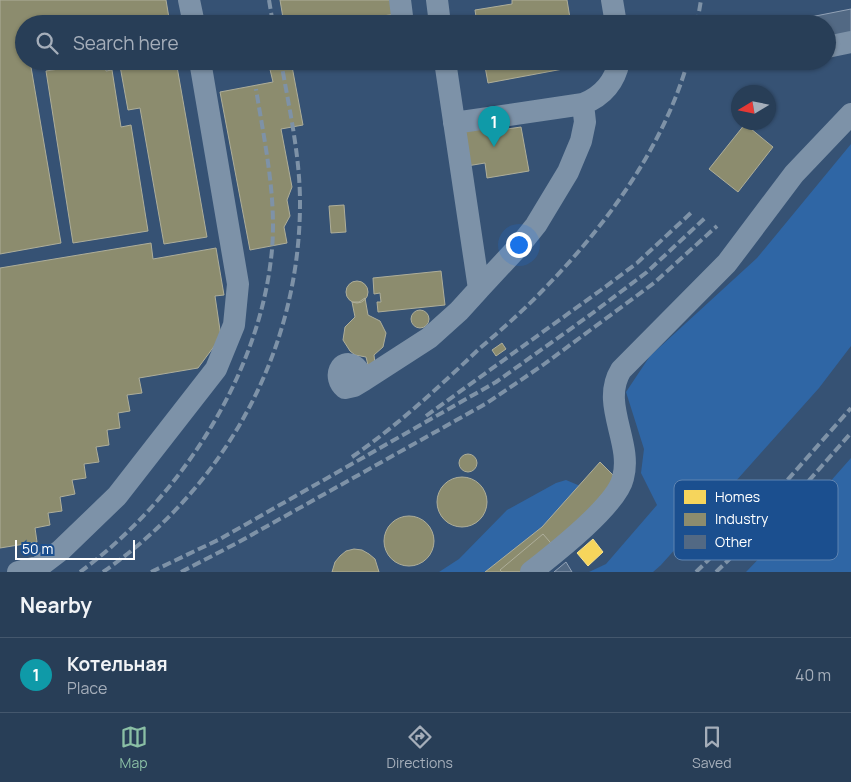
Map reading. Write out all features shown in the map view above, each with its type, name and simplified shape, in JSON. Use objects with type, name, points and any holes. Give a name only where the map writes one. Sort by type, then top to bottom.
[{"type":"lane","points":[[190,0],[192,15]]},
{"type":"lane","points":[[400,0],[402,15]]},
{"type":"lane","points":[[437,0],[439,15]]},
{"type":"lane","points":[[612,0],[614,15]]},
{"type":"lane","points":[[836,44],[851,42]]},
{"type":"lane","points":[[18,572],[40,566],[61,550],[117,496],[216,369],[234,325],[238,284],[202,70]]},
{"type":"lane","points":[[446,70],[479,289]]},
{"type":"lane","points":[[454,123],[583,104],[598,97],[610,85],[617,70]]},
{"type":"lane","points":[[364,380],[429,338],[460,311],[504,264],[536,225],[568,172],[581,141],[585,122],[583,104]]},
{"type":"lane","points":[[531,572],[558,551],[614,497],[621,486],[624,477],[624,452],[613,392],[615,379],[621,370],[727,264],[794,174],[851,114]]},
{"type":"shaded area","points":[[851,144],[851,346],[819,388],[737,480],[674,480],[674,550],[653,572],[589,572],[606,564],[657,505],[641,473],[644,449],[626,392],[650,356],[757,258]]},
{"type":"shaded area","points":[[851,458],[851,572],[746,572],[758,560],[838,560],[838,480],[832,480]]},
{"type":"shaded area","points":[[566,480],[585,488],[511,572],[439,572],[459,559],[507,510],[556,483]]},
{"type":"building: Homes","points":[[593,539],[603,552],[588,566],[577,553]]},
{"type":"building: Industry","points":[[0,0],[166,0],[168,15],[15,15],[15,70],[32,70],[61,243],[0,254]]},
{"type":"building: Industry","points":[[280,0],[391,0],[394,14],[389,15],[282,15]]},
{"type":"building: Industry","points":[[512,0],[567,0],[570,15],[476,15],[475,10],[512,4]]},
{"type":"building: Industry","points":[[112,70],[121,127],[131,125],[148,231],[73,243],[46,71]]},
{"type":"building: Industry","points":[[121,70],[178,70],[207,237],[164,244],[140,108],[128,110]]},
{"type":"building: Industry","points":[[270,70],[293,70],[303,125],[281,129],[292,187],[287,200],[290,216],[284,227],[287,243],[250,250],[220,92],[273,82]]},
{"type":"building: Industry","points":[[486,70],[558,70],[488,83]]},
{"type":"building: Industry","points":[[506,122],[507,129],[521,127],[529,171],[487,178],[485,163],[467,166],[461,130]]},
{"type":"building: Industry","points":[[740,130],[752,130],[773,147],[738,192],[709,169]]},
{"type":"building: Industry","points":[[344,205],[346,232],[331,233],[329,206]]},
{"type":"building: Industry","points":[[151,243],[153,259],[216,248],[224,295],[215,296],[221,337],[198,368],[139,378],[142,393],[127,395],[130,411],[118,413],[120,428],[107,430],[109,445],[96,447],[99,462],[84,464],[86,478],[72,480],[75,494],[60,497],[62,511],[48,513],[50,525],[35,528],[37,542],[0,548],[0,268]]},
{"type":"building: Industry","points":[[441,271],[445,305],[378,312],[377,302],[381,302],[380,293],[374,294],[373,278]]},
{"type":"building: Industry","points":[[357,281],[367,288],[368,292],[361,302],[357,303],[347,296],[346,292],[353,282]]},
{"type":"building: Industry","points":[[365,298],[368,315],[380,321],[386,333],[383,347],[374,355],[375,364],[368,365],[366,357],[355,355],[343,340],[345,327],[355,317],[352,302],[359,302]]},
{"type":"building: Industry","points":[[420,310],[426,313],[429,319],[426,325],[420,328],[414,325],[411,319],[414,313]]},
{"type":"building: Industry","points":[[502,343],[506,349],[496,356],[492,350]]},
{"type":"building: Industry","points":[[468,454],[474,457],[477,463],[474,469],[468,472],[462,469],[459,463],[462,457]]},
{"type":"building: Industry","points":[[600,462],[616,478],[556,549],[525,572],[485,572],[542,527]]},
{"type":"building: Industry","points":[[462,477],[471,479],[482,488],[487,502],[485,511],[476,522],[462,527],[453,525],[442,516],[437,502],[439,493],[448,482]]},
{"type":"building: Industry","points":[[409,516],[419,518],[427,523],[432,531],[434,541],[432,551],[427,559],[419,564],[409,566],[399,564],[391,559],[386,551],[384,541],[386,531],[391,523],[399,518]]},
{"type":"building: Industry","points":[[543,534],[556,549],[529,572],[502,572],[500,570]]},
{"type":"building: Industry","points":[[362,550],[375,559],[379,572],[332,572],[335,562],[340,556],[346,551]]},
{"type":"building: Other","points":[[851,9],[851,34],[836,37],[836,15],[820,15]]},
{"type":"building: Other","points":[[566,562],[572,572],[554,572]]},
{"type":"railway","points":[[269,0],[272,15]]},
{"type":"railway","points":[[698,15],[701,0]]},
{"type":"railway","points":[[103,572],[146,538],[185,500],[219,458],[247,412],[270,363],[286,312],[296,258],[300,203],[296,149],[283,70]]},
{"type":"railway","points":[[352,457],[418,405],[512,320],[543,290],[589,239],[630,184],[648,155],[664,124],[685,70]]},
{"type":"railway","points":[[80,572],[115,543],[149,510],[179,474],[207,434],[230,392],[249,349],[263,304],[273,238],[270,174],[256,89]]},
{"type":"railway","points":[[426,416],[637,263],[693,211]]},
{"type":"railway","points":[[151,572],[220,539],[496,382],[647,272],[705,218]]},
{"type":"railway","points":[[181,572],[237,543],[487,403],[543,365],[654,283],[717,226]]},
{"type":"railway","points":[[787,480],[851,408]]},
{"type":"railway","points":[[809,480],[851,433]]},
{"type":"railway","points":[[696,572],[708,560]]},
{"type":"railway","points":[[716,572],[728,560]]},
{"type":"place","name":"Котельная","points":[[494,147]]}]
